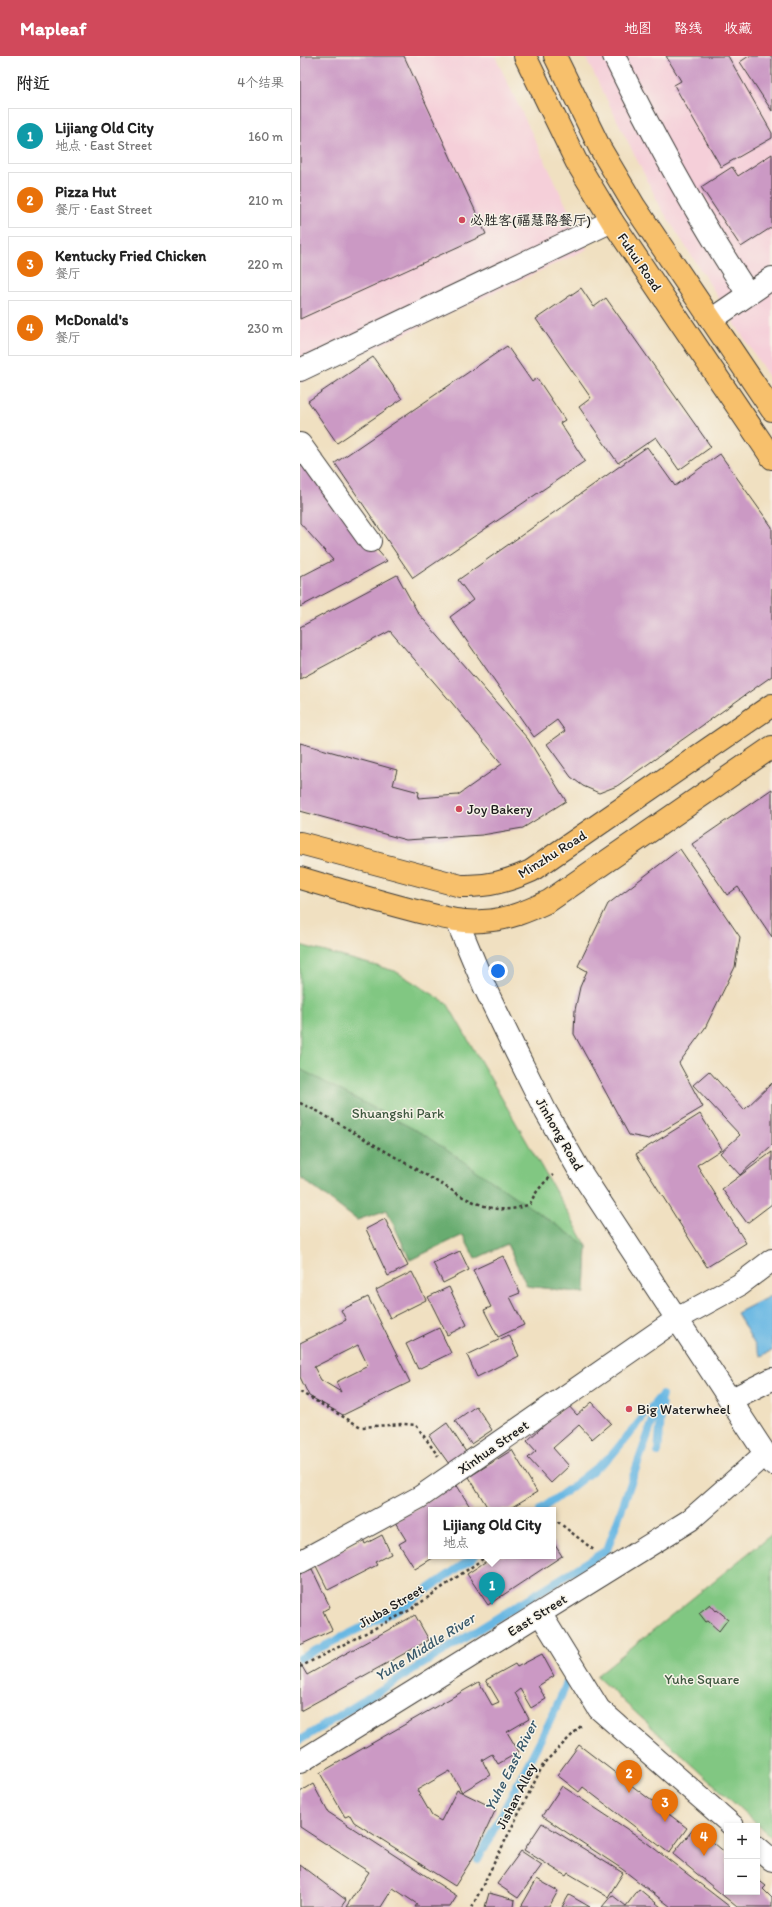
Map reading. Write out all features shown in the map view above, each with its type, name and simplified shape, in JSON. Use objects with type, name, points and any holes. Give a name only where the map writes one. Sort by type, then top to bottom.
[{"type":"main road","name":"Fuhui Road","points":[[525,56],[576,161],[612,221],[772,458]]},
{"type":"main road","name":"Fuhui Road","points":[[555,56],[576,103],[635,207],[772,410]]},
{"type":"main road","name":"Minzhu Road","points":[[300,843],[462,886],[480,886],[499,883],[531,871],[772,704]]},
{"type":"main road","points":[[300,878],[401,907],[457,921],[483,921],[506,918],[528,911],[549,901],[772,747]]},
{"type":"street","points":[[614,56],[683,188],[748,294]]},
{"type":"street","points":[[300,370],[612,221]]},
{"type":"street","points":[[711,320],[772,278]]},
{"type":"street","points":[[300,444],[370,541]]},
{"type":"street","name":"Jinhong Road","points":[[457,921],[485,988],[546,1112],[578,1168],[727,1396]]},
{"type":"street","name":"Xinhua Street","points":[[300,1562],[420,1497],[682,1326],[772,1260]]},
{"type":"street","points":[[769,1459],[727,1396],[772,1379]]},
{"type":"street","name":"East Street","points":[[300,1762],[690,1520],[769,1459]]},
{"type":"street","points":[[540,1613],[599,1709],[730,1823]]},
{"type":"street","points":[[760,1850],[772,1860]]},
{"type":"path","points":[[300,1103],[319,1112],[463,1197],[496,1209],[513,1210],[530,1204],[534,1195],[545,1181],[559,1171],[578,1168]]},
{"type":"path","points":[[300,1392],[360,1427],[403,1424],[416,1425],[451,1476]]},
{"type":"path","points":[[556,1520],[616,1566]]},
{"type":"path","name":"Jiuba Street","points":[[300,1667],[410,1610],[483,1559]]},
{"type":"path","name":"Jishan Alley","points":[[472,1907],[544,1763],[599,1709]]},
{"type":"shaded area","points":[[300,56],[495,56],[587,249],[300,383]]},
{"type":"shaded area","points":[[585,56],[772,56],[772,382],[661,208]]},
{"type":"green space","name":"Shuangshi Park","points":[[300,945],[395,971],[447,1003],[587,1246],[585,1293],[527,1286],[507,1244],[475,1259],[463,1235],[410,1260],[387,1210],[357,1220],[300,1177]]},
{"type":"green space","points":[[300,1069],[423,1134],[587,1246],[585,1293],[527,1286],[507,1244],[475,1259],[463,1235],[410,1260],[387,1210],[357,1220],[300,1177]]},
{"type":"green space","name":"Yuhe Square","points":[[772,1534],[772,1838],[760,1827],[760,1823],[756,1823],[596,1676]]},
{"type":"water","points":[[772,1295],[772,1351],[761,1356],[737,1313]]},
{"type":"building","points":[[300,56],[404,56],[486,234],[300,319]]},
{"type":"building","points":[[666,56],[728,56],[772,133],[772,138],[721,167],[674,85],[681,81]]},
{"type":"building","points":[[749,56],[772,56],[772,111],[740,62]]},
{"type":"building","points":[[772,154],[772,227],[741,247],[701,187],[732,167],[738,176]]},
{"type":"building","points":[[581,288],[594,307],[606,298],[711,447],[679,470],[656,437],[618,463],[579,407],[591,398],[536,319]]},
{"type":"building","points":[[507,346],[532,382],[537,378],[565,420],[560,423],[585,461],[413,578],[335,463]]},
{"type":"building","points":[[373,357],[402,399],[337,443],[308,401]]},
{"type":"building","points":[[647,447],[675,486],[720,454],[772,527],[772,676],[617,786],[599,793],[583,786],[571,777],[547,744],[565,731],[557,720],[534,737],[450,617],[473,600],[458,580]]},
{"type":"building","points":[[300,463],[387,561],[300,607],[300,577],[333,560],[300,523]]},
{"type":"building","points":[[397,575],[418,613],[528,739],[566,801],[523,828],[482,835],[406,840],[300,811],[300,743],[397,770],[393,785],[419,792],[418,798],[458,795],[502,764],[390,631],[300,679],[300,627]]},
{"type":"building","points":[[772,789],[772,937],[738,887],[727,895],[692,844]]},
{"type":"building","points":[[680,849],[740,937],[735,967],[705,1028],[679,1063],[703,1107],[649,1139],[629,1135],[574,1034],[575,1010],[580,987],[587,971],[578,966],[608,904]]},
{"type":"building","points":[[709,1071],[744,1110],[772,1083],[772,1145],[740,1175],[720,1153],[740,1135],[693,1085]]},
{"type":"building","points":[[700,1114],[722,1149],[697,1165],[746,1243],[707,1267],[636,1154]]},
{"type":"building","points":[[772,1152],[772,1204],[747,1223],[722,1189]]},
{"type":"building","points":[[385,1219],[408,1266],[388,1276],[366,1229]]},
{"type":"building","points":[[460,1251],[469,1270],[443,1283],[433,1263]]},
{"type":"building","points":[[503,1256],[520,1293],[510,1297],[524,1325],[498,1337],[484,1310],[491,1307],[473,1270]]},
{"type":"building","points":[[412,1272],[426,1300],[390,1318],[376,1290]]},
{"type":"building","points":[[449,1287],[467,1325],[447,1335],[428,1297]]},
{"type":"building","points":[[368,1297],[410,1382],[343,1415],[309,1396],[300,1377],[300,1343],[346,1320],[341,1310]],"holes":[[[358,1345],[368,1366],[336,1382],[341,1392],[321,1380],[314,1367]]]},
{"type":"building","points":[[439,1328],[451,1353],[418,1369],[406,1344]]},
{"type":"building","points":[[509,1335],[519,1356],[477,1377],[467,1355]]},
{"type":"building","points":[[592,1402],[611,1423],[592,1439],[579,1425],[553,1448],[569,1466],[551,1483],[528,1458],[536,1451],[527,1441],[567,1404],[577,1415]]},
{"type":"building","points":[[476,1406],[492,1430],[471,1444],[455,1421]]},
{"type":"building","points":[[447,1423],[466,1452],[449,1464],[429,1436]]},
{"type":"building","points":[[512,1450],[537,1492],[512,1507],[487,1507],[469,1477]]},
{"type":"building","points":[[456,1484],[470,1507],[428,1507],[428,1559],[431,1559],[415,1569],[399,1544],[406,1540],[395,1522]]},
{"type":"building","points":[[382,1535],[391,1554],[375,1562],[377,1565],[328,1590],[315,1564],[363,1539],[365,1544]]},
{"type":"building","points":[[556,1547],[562,1556],[488,1605],[467,1574],[490,1559],[556,1559]]},
{"type":"building","points":[[312,1569],[330,1607],[323,1611],[332,1630],[300,1645],[300,1574]]},
{"type":"building","points":[[710,1604],[716,1611],[717,1610],[728,1619],[719,1631],[708,1621],[706,1622],[699,1613]]},
{"type":"building","points":[[415,1615],[429,1640],[300,1711],[300,1663],[307,1675]]},
{"type":"building","points":[[542,1654],[554,1676],[538,1686],[546,1699],[531,1708],[520,1689],[515,1693],[529,1719],[507,1732],[519,1752],[498,1764],[492,1754],[482,1760],[490,1775],[462,1792],[450,1771],[417,1790],[432,1816],[441,1821],[457,1790],[496,1809],[474,1856],[455,1886],[354,1822],[350,1815],[345,1817],[320,1773],[479,1682],[492,1705],[499,1702],[486,1680],[515,1664],[517,1667]]},
{"type":"building","points":[[579,1745],[687,1828],[669,1853],[583,1787],[579,1792],[557,1775]]},
{"type":"building","points":[[313,1784],[328,1812],[457,1896],[450,1907],[415,1907],[417,1904],[393,1888],[381,1907],[346,1907],[369,1872],[300,1827],[300,1792]]},
{"type":"building","points":[[562,1786],[642,1839],[730,1907],[671,1907],[622,1869],[542,1816]]},
{"type":"building","points":[[542,1823],[623,1873],[608,1897],[568,1873],[566,1876],[524,1850]]},
{"type":"building","points":[[695,1827],[724,1851],[724,1895],[760,1895],[760,1881],[766,1886],[763,1889],[772,1898],[772,1907],[737,1907],[673,1854]]},
{"type":"building","points":[[521,1851],[542,1865],[518,1898],[497,1884]]},
{"type":"building","points":[[300,1865],[346,1900],[341,1907],[300,1907]]},
{"type":"building","points":[[537,1879],[558,1891],[549,1907],[521,1907]]},
{"type":"building","points":[[639,1889],[661,1907],[602,1907],[612,1895],[626,1906]]},
{"type":"building","points":[[489,1893],[515,1900],[514,1907],[485,1907]]},
{"type":"building","points":[[569,1895],[590,1907],[562,1907]]},
{"type":"waterway","name":"Yuhe Middle River","points":[[300,1740],[607,1550],[662,1395]]},
{"type":"waterway","points":[[544,1507],[611,1456],[659,1398]]},
{"type":"waterway","name":"Yuhe East River","points":[[658,1452],[662,1405]]},
{"type":"waterway","points":[[300,1658],[403,1607],[471,1559]]},
{"type":"waterway","name":"Yuhe East River","points":[[478,1860],[549,1723],[567,1683]]},
{"type":"place","name":"必胜客(福慧路餐厅)","points":[[462,220]]},
{"type":"place","name":"Joy Bakery","points":[[459,809]]},
{"type":"place","name":"Big Waterwheel","points":[[629,1409]]},
{"type":"place","name":"Lijiang Old City","points":[[492,1605]]},
{"type":"place","name":"Pizza Hut","points":[[629,1793]]},
{"type":"place","name":"Kentucky Fried Chicken","points":[[665,1822]]},
{"type":"place","name":"McDonald's","points":[[704,1856]]}]
